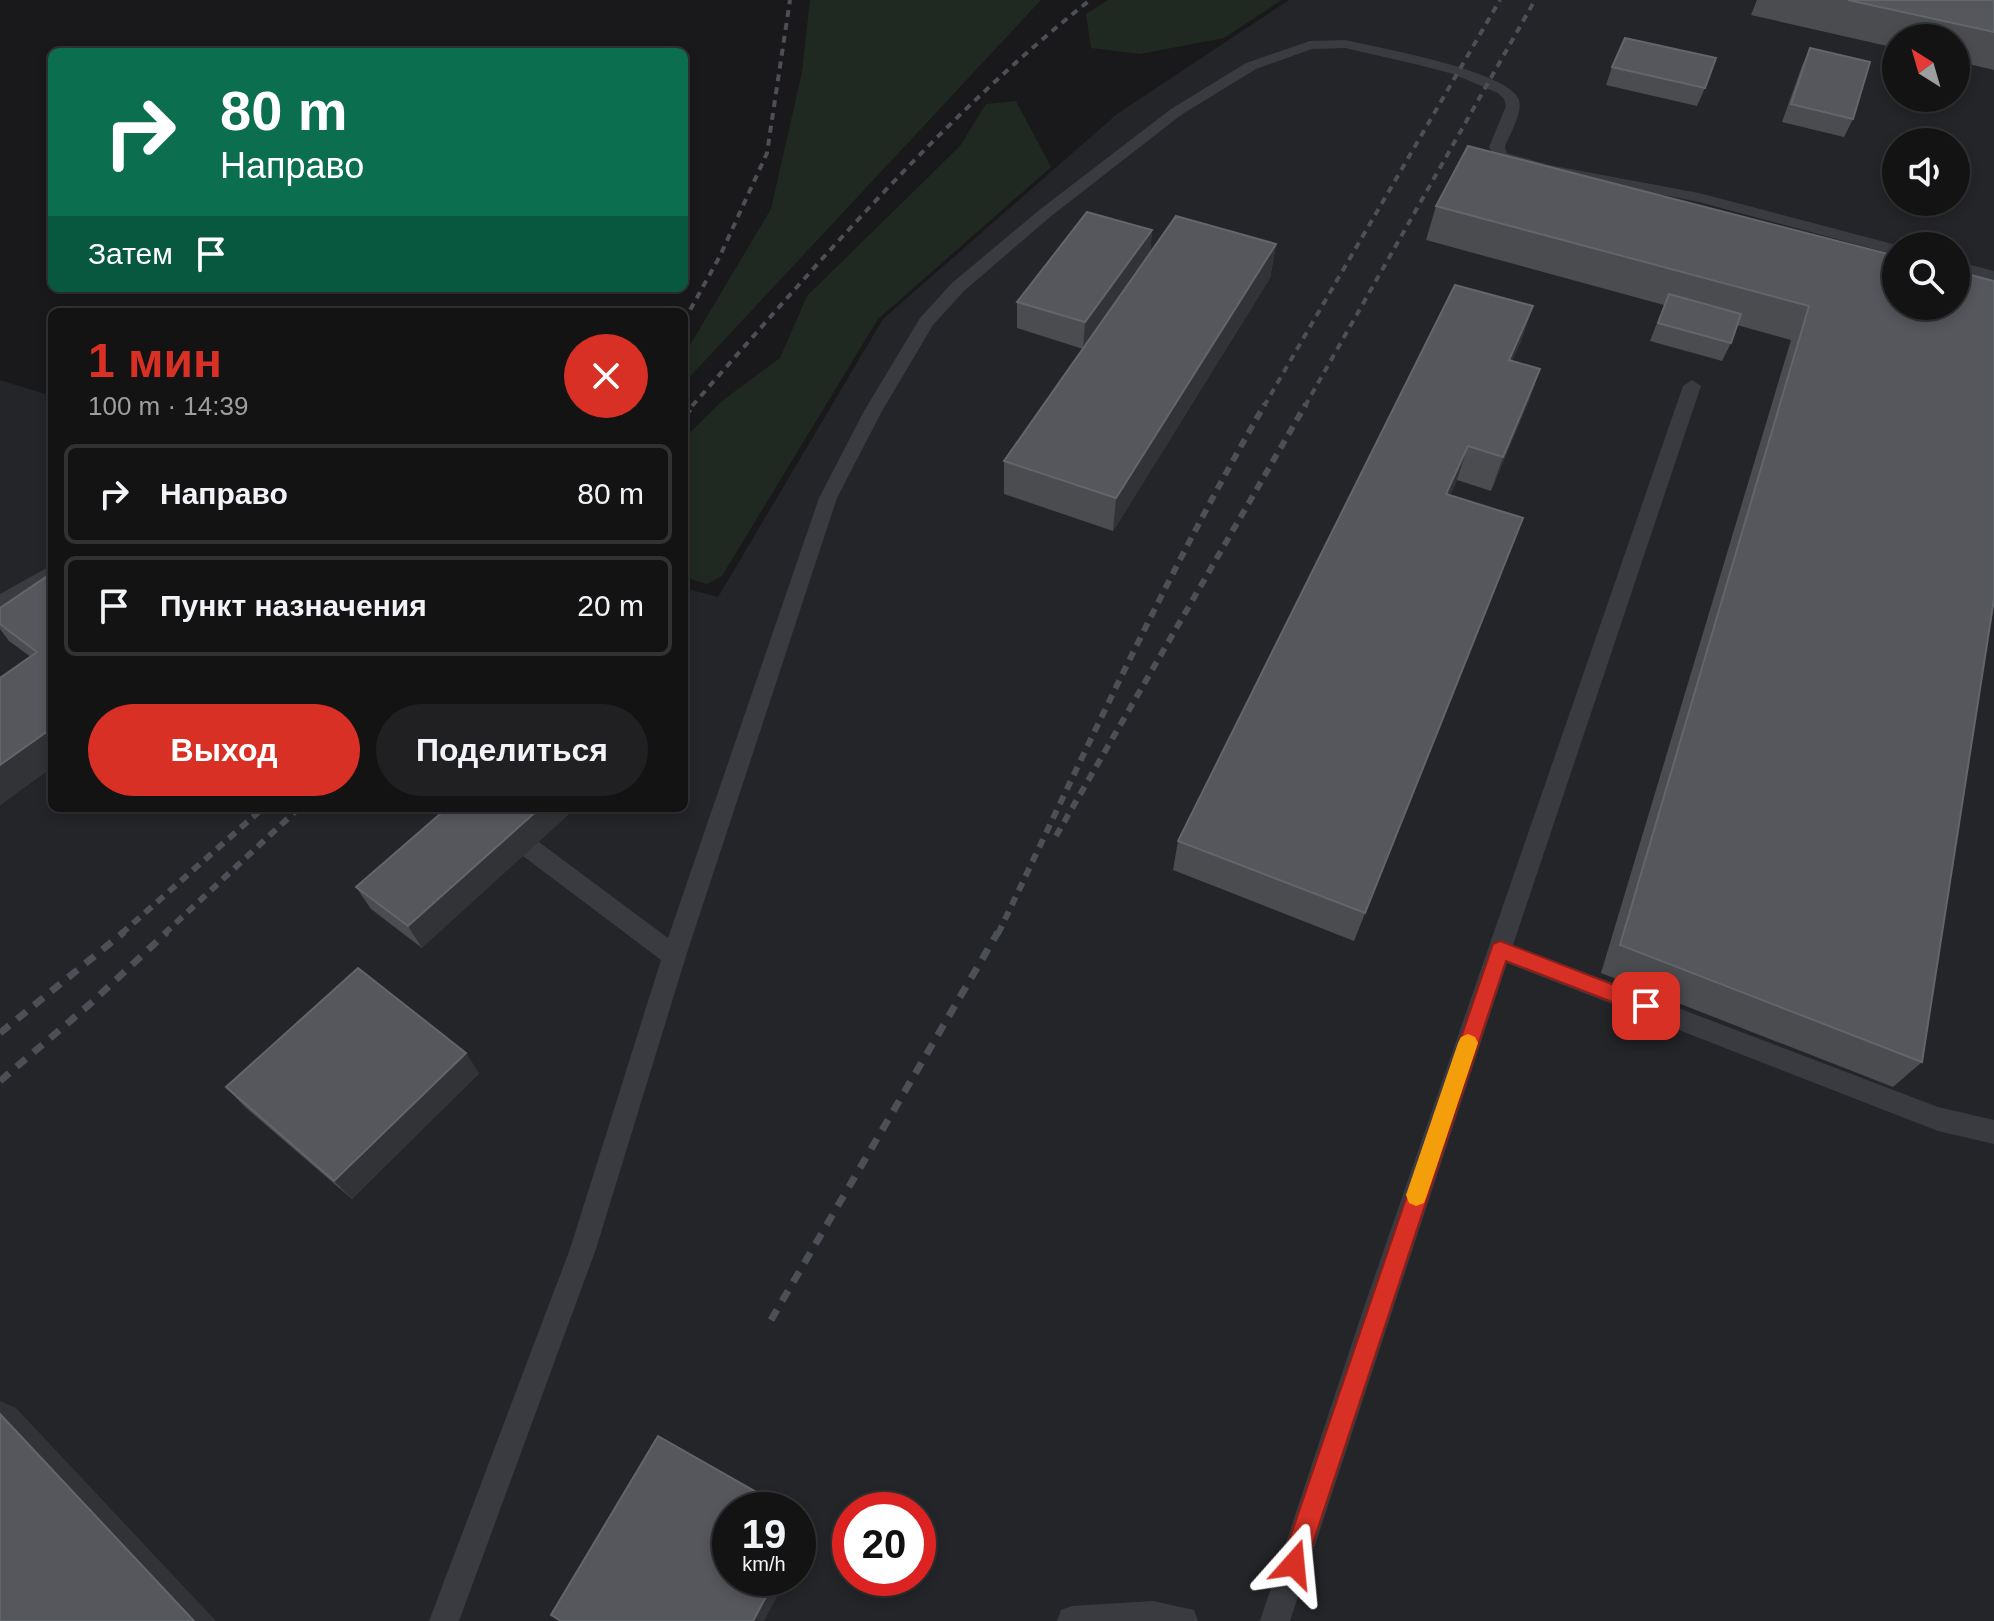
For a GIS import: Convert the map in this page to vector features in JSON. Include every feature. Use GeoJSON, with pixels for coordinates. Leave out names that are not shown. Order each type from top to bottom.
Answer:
{"type":"FeatureCollection","features":[{"type":"Feature","properties":{"kind":"lane"},"geometry":{"type":"LineString","coordinates":[[444,1621],[583,1249],[674,956],[828,498],[873,411],[926,322],[958,287],[1044,214],[1211,87],[1251,66],[1310,45],[1345,44],[1421,61],[1458,71],[1503,90],[1511,97],[1513,106],[1497,147],[1501,156],[1521,165],[1674,192],[1882,246]]}},
{"type":"Feature","properties":{"kind":"lane"},"geometry":{"type":"LineString","coordinates":[[1970,270],[1994,276]]}},
{"type":"Feature","properties":{"kind":"lane"},"geometry":{"type":"LineString","coordinates":[[1275,1621],[1692,386]]}},
{"type":"Feature","properties":{"kind":"lane"},"geometry":{"type":"LineString","coordinates":[[0,603],[48,574]]}},
{"type":"Feature","properties":{"kind":"lane"},"geometry":{"type":"LineString","coordinates":[[531,849],[674,956]]}},
{"type":"Feature","properties":{"kind":"lane"},"geometry":{"type":"LineString","coordinates":[[1500,950],[1938,1119],[1994,1132]]}},
{"type":"Feature","properties":{"kind":"lane"},"geometry":{"type":"LineString","coordinates":[[1072,1621],[1153,1616],[1183,1621]]}},
{"type":"Feature","properties":{"kind":"shaded area"},"geometry":{"type":"Polygon","coordinates":[[[810,0],[1041,0],[688,379],[688,348],[771,209],[802,72],[810,0]]]}},
{"type":"Feature","properties":{"kind":"shaded area"},"geometry":{"type":"Polygon","coordinates":[[[1108,0],[1282,0],[1224,38],[1140,54],[1091,48],[1086,14],[1108,0]]]}},
{"type":"Feature","properties":{"kind":"shaded area"},"geometry":{"type":"Polygon","coordinates":[[[1289,0],[1994,0],[1994,1621],[0,1621],[0,380],[48,395],[48,812],[688,812],[688,589],[718,597],[883,319],[1117,114],[1289,0]]]}},
{"type":"Feature","properties":{"kind":"shaded area"},"geometry":{"type":"Polygon","coordinates":[[[1016,101],[1051,167],[878,319],[722,576],[707,584],[688,578],[688,434],[722,401],[780,358],[807,296],[960,146],[986,104],[1016,101]]]}},
{"type":"Feature","properties":{"kind":"building"},"geometry":{"type":"Polygon","coordinates":[[[1848,0],[1994,0],[1994,32],[1970,27],[1970,24],[1958,24],[1848,0]]]}},
{"type":"Feature","properties":{"kind":"building"},"geometry":{"type":"Polygon","coordinates":[[[1625,38],[1716,58],[1705,88],[1612,67],[1625,38]]]}},
{"type":"Feature","properties":{"kind":"building"},"geometry":{"type":"Polygon","coordinates":[[[1810,48],[1870,62],[1853,119],[1791,104],[1810,48]]]}},
{"type":"Feature","properties":{"kind":"building"},"geometry":{"type":"Polygon","coordinates":[[[1468,146],[1882,252],[1882,320],[1970,320],[1970,275],[1994,281],[1994,599],[1922,1062],[1620,945],[1809,306],[1436,206],[1468,146]]]}},
{"type":"Feature","properties":{"kind":"building"},"geometry":{"type":"Polygon","coordinates":[[[1087,212],[1152,230],[1085,322],[1017,302],[1087,212]]]}},
{"type":"Feature","properties":{"kind":"building"},"geometry":{"type":"Polygon","coordinates":[[[1176,216],[1276,244],[1116,498],[1004,461],[1176,216]]]}},
{"type":"Feature","properties":{"kind":"building"},"geometry":{"type":"Polygon","coordinates":[[[1455,285],[1533,306],[1509,360],[1540,369],[1503,457],[1468,446],[1446,494],[1523,518],[1365,913],[1178,841],[1455,285]]]}},
{"type":"Feature","properties":{"kind":"building"},"geometry":{"type":"Polygon","coordinates":[[[1669,294],[1741,314],[1731,343],[1658,323],[1669,294]]]}},
{"type":"Feature","properties":{"kind":"building"},"geometry":{"type":"Polygon","coordinates":[[[48,576],[48,731],[0,765],[0,678],[37,652],[0,624],[0,608],[48,576]]]}},
{"type":"Feature","properties":{"kind":"building"},"geometry":{"type":"Polygon","coordinates":[[[442,812],[536,812],[408,926],[356,887],[442,812]]]}},
{"type":"Feature","properties":{"kind":"building"},"geometry":{"type":"Polygon","coordinates":[[[358,968],[466,1053],[334,1181],[226,1087],[358,968]]]}},
{"type":"Feature","properties":{"kind":"building"},"geometry":{"type":"Polygon","coordinates":[[[0,1414],[194,1621],[0,1621],[0,1414]]]}},
{"type":"Feature","properties":{"kind":"building"},"geometry":{"type":"Polygon","coordinates":[[[658,1436],[756,1492],[712,1492],[712,1596],[766,1596],[753,1621],[561,1621],[551,1615],[658,1436]]]}},
{"type":"Feature","properties":{"kind":"railway"},"geometry":{"type":"LineString","coordinates":[[688,314],[720,256],[767,153],[790,0]]}},
{"type":"Feature","properties":{"kind":"railway"},"geometry":{"type":"LineString","coordinates":[[692,406],[834,246],[931,143],[1035,46],[1090,0]]}},
{"type":"Feature","properties":{"kind":"railway"},"geometry":{"type":"LineString","coordinates":[[1264,406],[1500,0]]}},
{"type":"Feature","properties":{"kind":"railway"},"geometry":{"type":"LineString","coordinates":[[1305,406],[1535,0]]}},
{"type":"Feature","properties":{"kind":"railway"},"geometry":{"type":"LineString","coordinates":[[688,411],[694,404]]}},
{"type":"Feature","properties":{"kind":"railway"},"geometry":{"type":"LineString","coordinates":[[998,934],[1159,600],[1265,404]]}},
{"type":"Feature","properties":{"kind":"railway"},"geometry":{"type":"LineString","coordinates":[[1056,836],[1306,404]]}},
{"type":"Feature","properties":{"kind":"railway"},"geometry":{"type":"LineString","coordinates":[[121,934],[258,812]]}},
{"type":"Feature","properties":{"kind":"railway"},"geometry":{"type":"LineString","coordinates":[[164,934],[295,812]]}},
{"type":"Feature","properties":{"kind":"railway"},"geometry":{"type":"LineString","coordinates":[[0,1033],[124,932]]}},
{"type":"Feature","properties":{"kind":"railway"},"geometry":{"type":"LineString","coordinates":[[0,1081],[90,1004],[167,932]]}},
{"type":"Feature","properties":{"kind":"railway"},"geometry":{"type":"LineString","coordinates":[[771,1320],[998,932]]}},
{"type":"Feature","properties":{"kind":"slow traffic"},"geometry":{"type":"LineString","coordinates":[[1416,1195],[1468,1043]]}},
{"type":"Feature","properties":{"kind":"route"},"geometry":{"type":"LineString","coordinates":[[1294,1564],[1500,950],[1646,1006]]}}]}
